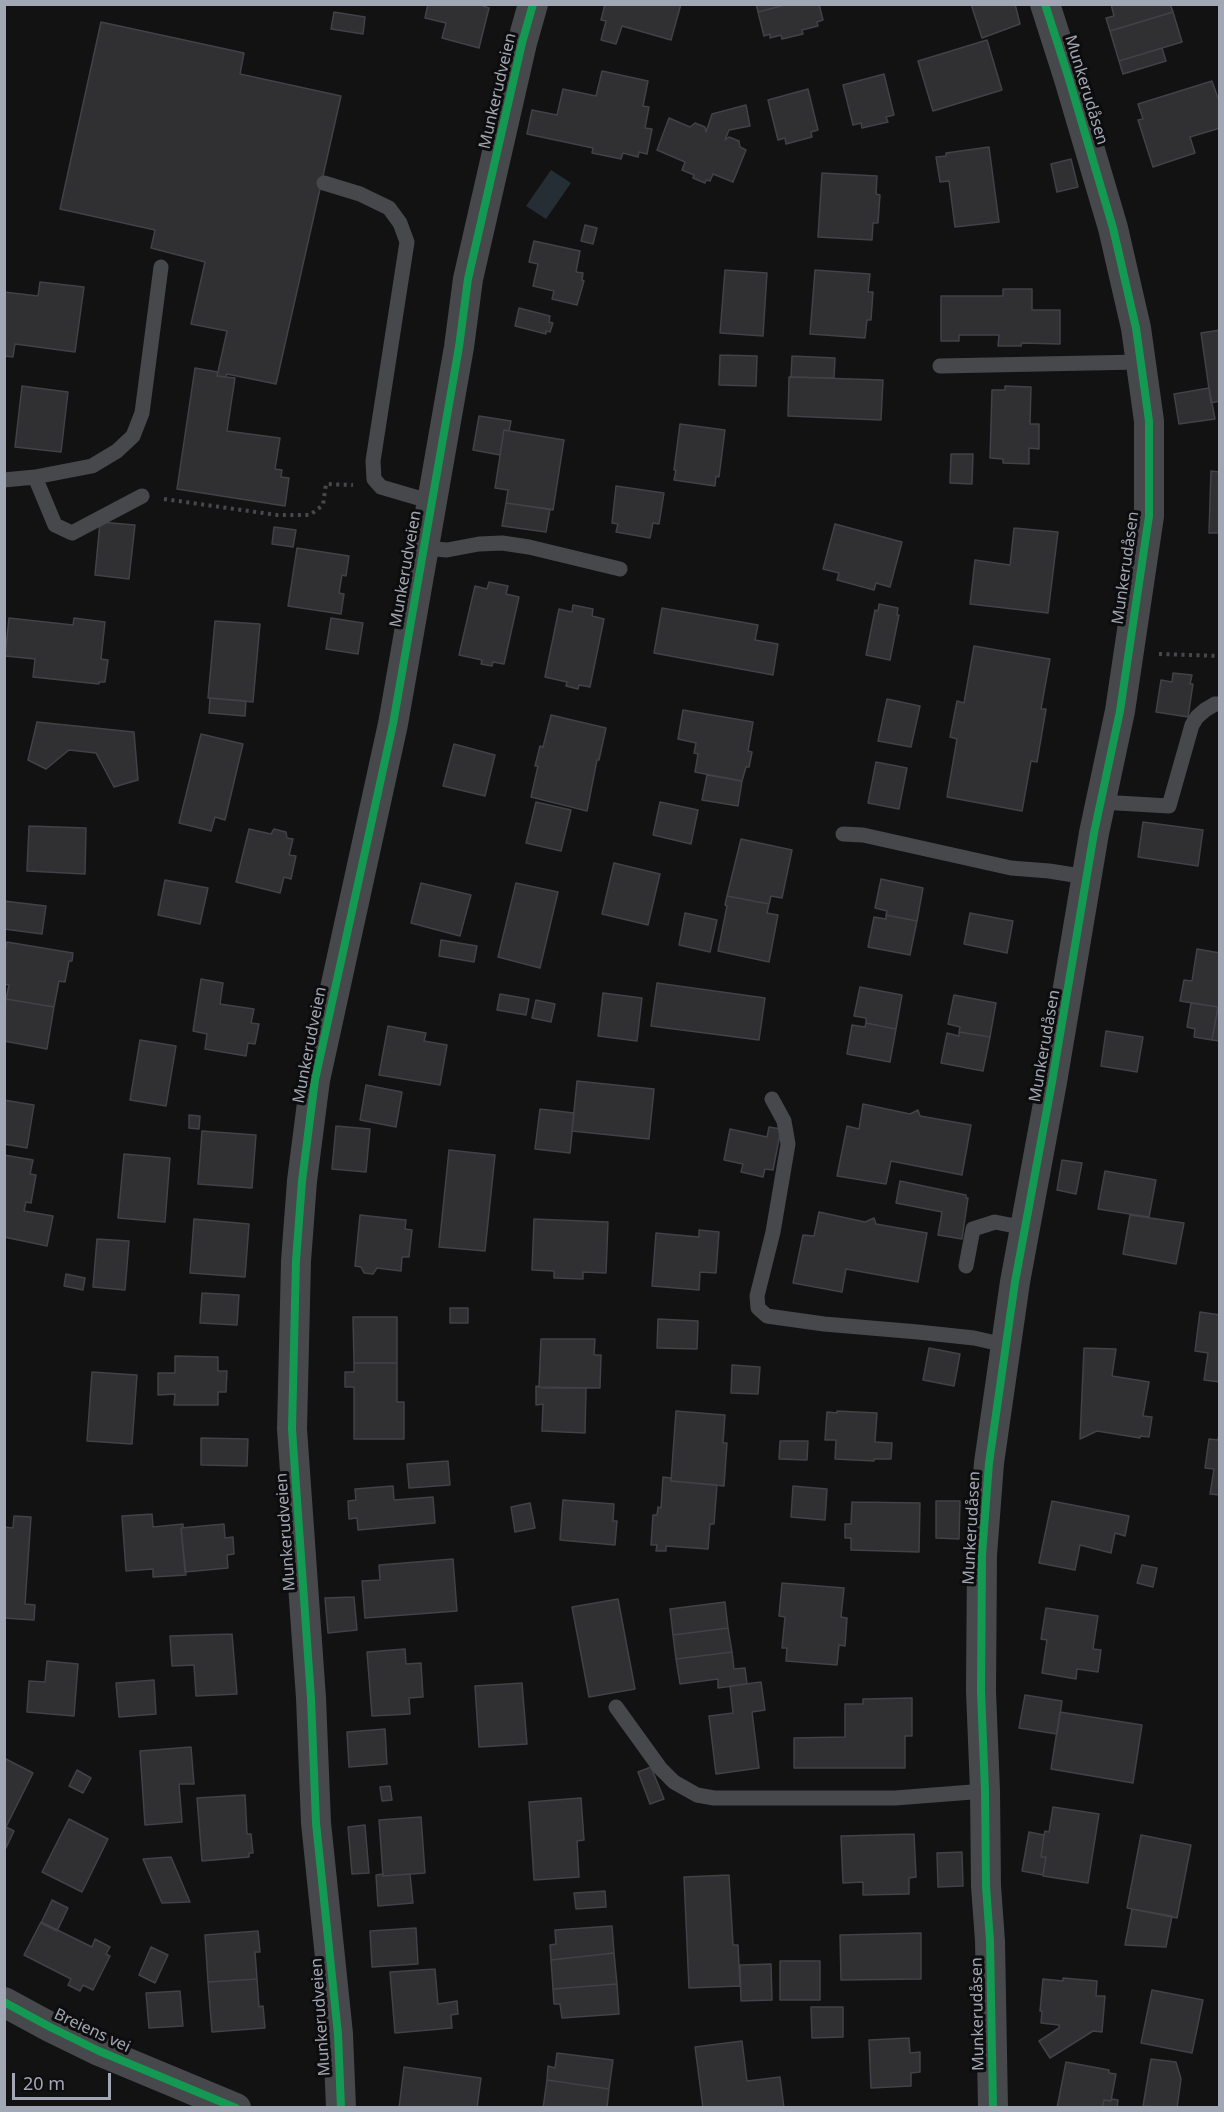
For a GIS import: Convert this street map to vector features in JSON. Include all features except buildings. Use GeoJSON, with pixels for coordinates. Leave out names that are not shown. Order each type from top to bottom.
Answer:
{"type":"FeatureCollection","features":[{"type":"Feature","properties":{"kind":"street","name":"Munkerudveien"},"geometry":{"type":"LineString","coordinates":[[340,2108],[338,2034],[316,1822],[311,1698],[292,1429],[296,1261],[302,1181],[315,1080],[393,724],[459,347],[468,279],[533,4]]}},
{"type":"Feature","properties":{"kind":"street","name":"Munkerudåsen"},"geometry":{"type":"LineString","coordinates":[[993,2108],[981,1691],[982,1555],[989,1463],[1005,1345],[1025,1228],[1100,802],[1120,711],[1149,516],[1149,421],[1136,328],[1113,228],[1045,4]]}},
{"type":"Feature","properties":{"kind":"street","name":"Breiens vei"},"geometry":{"type":"LineString","coordinates":[[4,2002],[99,2051],[236,2108]]}},
{"type":"Feature","properties":{"kind":"lane"},"geometry":{"type":"LineString","coordinates":[[324,183],[360,194],[389,208],[400,223],[407,242],[373,461],[374,479],[381,487],[432,502]]}},
{"type":"Feature","properties":{"kind":"lane"},"geometry":{"type":"LineString","coordinates":[[4,480],[35,477],[92,466],[117,452],[133,436],[142,413],[161,267]]}},
{"type":"Feature","properties":{"kind":"lane"},"geometry":{"type":"LineString","coordinates":[[940,366],[1140,362]]}},
{"type":"Feature","properties":{"kind":"lane"},"geometry":{"type":"LineString","coordinates":[[35,477],[55,525],[72,533],[142,496]]}},
{"type":"Feature","properties":{"kind":"lane"},"geometry":{"type":"LineString","coordinates":[[424,548],[447,550],[479,544],[502,543],[529,547],[620,569]]}},
{"type":"Feature","properties":{"kind":"lane"},"geometry":{"type":"LineString","coordinates":[[1100,802],[1169,806],[1192,725],[1205,710],[1215,704],[1220,704]]}},
{"type":"Feature","properties":{"kind":"lane"},"geometry":{"type":"LineString","coordinates":[[843,834],[863,835],[1011,868],[1087,877]]}},
{"type":"Feature","properties":{"kind":"lane"},"geometry":{"type":"LineString","coordinates":[[772,1099],[784,1120],[788,1144],[773,1232],[757,1296],[758,1308],[767,1316],[824,1324],[940,1334],[1005,1345]]}},
{"type":"Feature","properties":{"kind":"lane"},"geometry":{"type":"LineString","coordinates":[[966,1266],[973,1229],[995,1222],[1025,1228]]}},
{"type":"Feature","properties":{"kind":"lane"},"geometry":{"type":"LineString","coordinates":[[616,1707],[660,1768],[674,1782],[697,1795],[714,1798],[895,1798],[985,1791]]}},
{"type":"Feature","properties":{"kind":"path"},"geometry":{"type":"LineString","coordinates":[[142,496],[277,515],[310,515],[323,505],[326,484],[381,487]]}},
{"type":"Feature","properties":{"kind":"path"},"geometry":{"type":"LineString","coordinates":[[1128,652],[1220,656]]}},
{"type":"Feature","properties":{"kind":"shaded area"},"geometry":{"type":"Polygon","coordinates":[[[551,170],[571,183],[546,219],[526,206],[551,170]]]}},
{"type":"Feature","properties":{"kind":"cycle path"},"geometry":{"type":"LineString","coordinates":[[341,2108],[338,2034],[316,1823],[311,1698],[292,1429],[296,1261],[302,1181],[315,1080],[393,724],[459,347],[468,279],[533,4]]}},
{"type":"Feature","properties":{"kind":"cycle path"},"geometry":{"type":"LineString","coordinates":[[993,2108],[990,1941],[986,1886],[981,1691],[982,1555],[989,1463],[1015,1282],[1094,833],[1120,711],[1149,516],[1149,421],[1136,328],[1113,228],[1045,4]]}},
{"type":"Feature","properties":{"kind":"cycle path"},"geometry":{"type":"LineString","coordinates":[[4,2002],[99,2051],[236,2108]]}}]}
